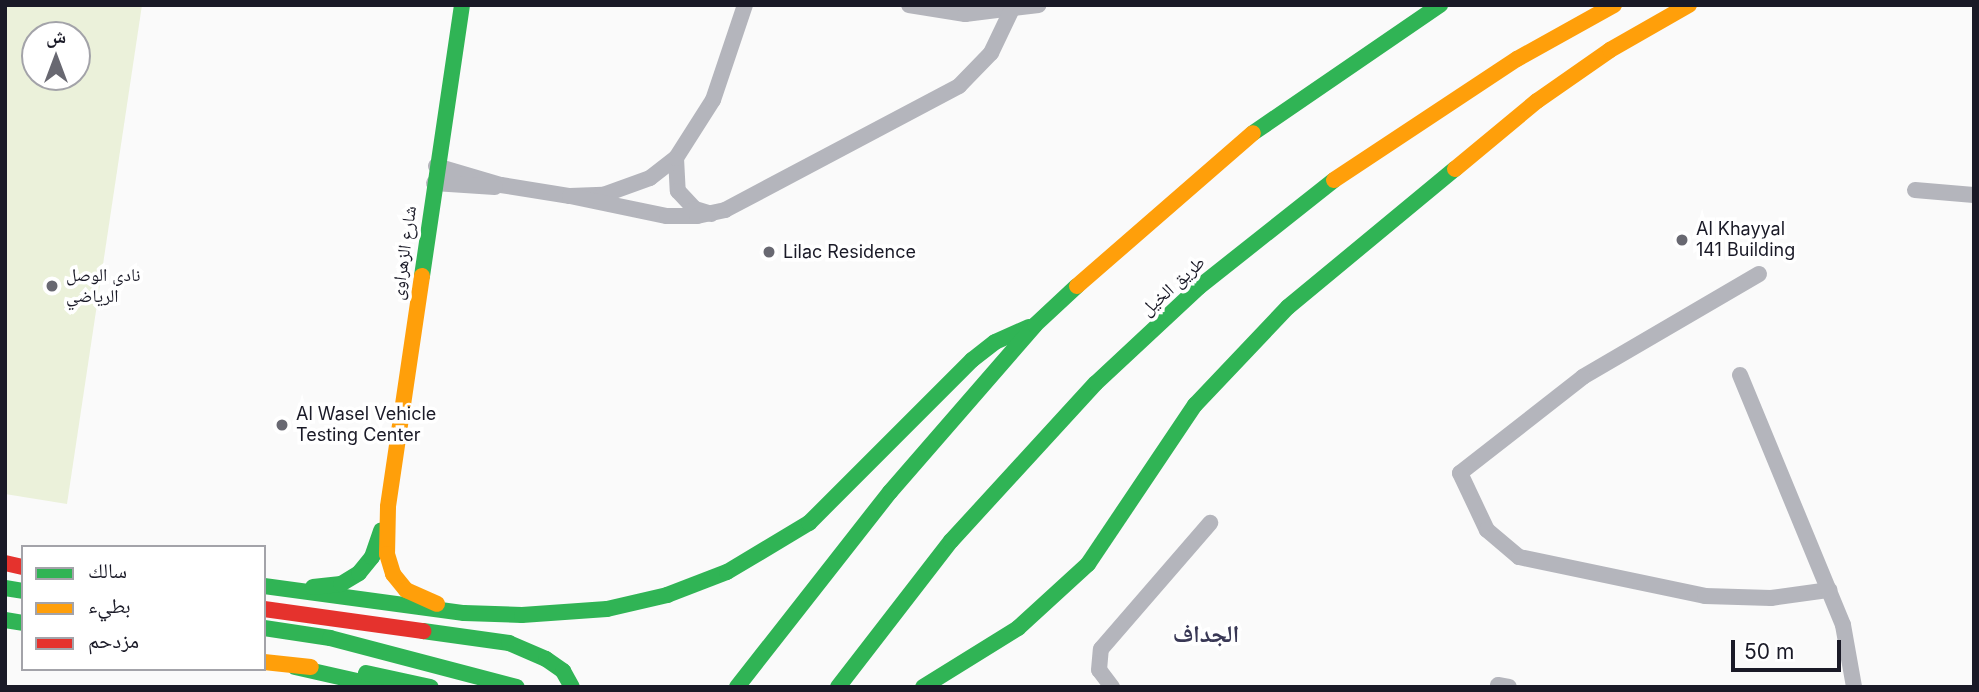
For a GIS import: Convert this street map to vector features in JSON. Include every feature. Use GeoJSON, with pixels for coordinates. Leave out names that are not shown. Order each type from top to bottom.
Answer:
{"type":"FeatureCollection","features":[{"type":"Feature","properties":{"kind":"main road","name":"شارع الزهراوى"},"geometry":{"type":"LineString","coordinates":[[462,5],[436,166],[388,507],[387,554],[399,582],[432,603],[464,613]]}},
{"type":"Feature","properties":{"kind":"main road"},"geometry":{"type":"LineString","coordinates":[[737,687],[890,492],[1035,325],[1142,225],[1255,132],[1440,5]]}},
{"type":"Feature","properties":{"kind":"main road","name":"طريق الخيل"},"geometry":{"type":"LineString","coordinates":[[838,687],[951,541],[1023,460],[1096,383],[1199,286],[1310,197],[1423,118],[1614,5]]}},
{"type":"Feature","properties":{"kind":"main road"},"geometry":{"type":"LineString","coordinates":[[923,687],[1018,628],[1088,564],[1195,405],[1288,307],[1537,101],[1610,50],[1689,5]]}},
{"type":"Feature","properties":{"kind":"main road"},"geometry":{"type":"LineString","coordinates":[[266,586],[464,613],[551,615],[607,609],[667,595],[727,572],[809,523],[972,360],[1001,339],[1035,325]]}},
{"type":"Feature","properties":{"kind":"main road","name":"شارع الزهراوى"},"geometry":{"type":"LineString","coordinates":[[266,586],[321,587],[351,579],[372,557],[388,507]]}},
{"type":"Feature","properties":{"kind":"main road"},"geometry":{"type":"LineString","coordinates":[[266,609],[509,643],[546,659],[563,671],[572,687]]}},
{"type":"Feature","properties":{"kind":"main road"},"geometry":{"type":"LineString","coordinates":[[266,628],[330,638],[517,687]]}},
{"type":"Feature","properties":{"kind":"main road"},"geometry":{"type":"LineString","coordinates":[[266,662],[384,687]]}},
{"type":"Feature","properties":{"kind":"main road"},"geometry":{"type":"LineString","coordinates":[[295,667],[365,673],[431,687]]}},
{"type":"Feature","properties":{"kind":"street"},"geometry":{"type":"LineString","coordinates":[[570,196],[603,195],[635,186],[676,158],[724,76],[745,5]]}},
{"type":"Feature","properties":{"kind":"street"},"geometry":{"type":"LineString","coordinates":[[909,5],[965,14],[1011,11],[1038,5]]}},
{"type":"Feature","properties":{"kind":"street"},"geometry":{"type":"LineString","coordinates":[[436,166],[501,185],[570,196],[645,214],[711,214],[739,204],[959,86],[991,53],[1011,11]]}},
{"type":"Feature","properties":{"kind":"street"},"geometry":{"type":"LineString","coordinates":[[676,158],[676,183],[683,198],[711,214]]}},
{"type":"Feature","properties":{"kind":"street"},"geometry":{"type":"LineString","coordinates":[[434,183],[473,188],[501,185]]}},
{"type":"Feature","properties":{"kind":"street"},"geometry":{"type":"LineString","coordinates":[[1915,190],[1974,195]]}},
{"type":"Feature","properties":{"kind":"street"},"geometry":{"type":"LineString","coordinates":[[1759,274],[1583,377],[1460,473],[1488,530],[1519,556],[1705,596],[1771,598],[1829,590]]}},
{"type":"Feature","properties":{"kind":"street"},"geometry":{"type":"LineString","coordinates":[[1740,375],[1829,590],[1848,643],[1854,687]]}},
{"type":"Feature","properties":{"kind":"street"},"geometry":{"type":"LineString","coordinates":[[1112,687],[1099,670],[1101,649],[1210,523]]}},
{"type":"Feature","properties":{"kind":"green space","name":"نادي الوصل الرياضي"},"geometry":{"type":"Polygon","coordinates":[[[5,5],[142,5],[67,504],[5,494],[5,5]]]}},
{"type":"Feature","properties":{"kind":"traffic: fast"},"geometry":{"type":"LineString","coordinates":[[422,276],[462,5]]}},
{"type":"Feature","properties":{"kind":"traffic: fast"},"geometry":{"type":"LineString","coordinates":[[1253,133],[1440,5]]}},
{"type":"Feature","properties":{"kind":"traffic: fast"},"geometry":{"type":"LineString","coordinates":[[923,687],[1018,628],[1088,564],[1195,405],[1288,307],[1455,169]]}},
{"type":"Feature","properties":{"kind":"traffic: fast"},"geometry":{"type":"LineString","coordinates":[[838,687],[951,541],[1096,383],[1199,287],[1334,180]]}},
{"type":"Feature","properties":{"kind":"traffic: fast"},"geometry":{"type":"LineString","coordinates":[[737,687],[890,492],[1035,325],[1077,286]]}},
{"type":"Feature","properties":{"kind":"traffic: fast"},"geometry":{"type":"LineString","coordinates":[[266,586],[464,613],[522,615],[607,609],[667,595],[727,572],[809,523],[972,360],[995,342],[1029,327]]}},
{"type":"Feature","properties":{"kind":"traffic: fast"},"geometry":{"type":"LineString","coordinates":[[313,587],[341,584],[359,573],[372,557],[381,531]]}},
{"type":"Feature","properties":{"kind":"traffic: fast"},"geometry":{"type":"LineString","coordinates":[[5,588],[21,591]]}},
{"type":"Feature","properties":{"kind":"traffic: fast"},"geometry":{"type":"LineString","coordinates":[[5,620],[21,623]]}},
{"type":"Feature","properties":{"kind":"traffic: fast"},"geometry":{"type":"LineString","coordinates":[[266,628],[330,638],[517,687]]}},
{"type":"Feature","properties":{"kind":"traffic: fast"},"geometry":{"type":"LineString","coordinates":[[423,631],[509,643],[546,659],[563,671],[572,687]]}},
{"type":"Feature","properties":{"kind":"traffic: fast"},"geometry":{"type":"LineString","coordinates":[[295,667],[384,687]]}},
{"type":"Feature","properties":{"kind":"traffic: fast"},"geometry":{"type":"LineString","coordinates":[[366,673],[431,687]]}},
{"type":"Feature","properties":{"kind":"traffic: slow"},"geometry":{"type":"LineString","coordinates":[[1334,180],[1517,59],[1614,5]]}},
{"type":"Feature","properties":{"kind":"traffic: slow"},"geometry":{"type":"LineString","coordinates":[[1455,169],[1537,101],[1610,50],[1689,5]]}},
{"type":"Feature","properties":{"kind":"traffic: slow"},"geometry":{"type":"LineString","coordinates":[[1077,286],[1253,133]]}},
{"type":"Feature","properties":{"kind":"traffic: slow"},"geometry":{"type":"LineString","coordinates":[[422,276],[388,507],[387,554],[393,574],[406,590],[437,604]]}},
{"type":"Feature","properties":{"kind":"traffic: slow"},"geometry":{"type":"LineString","coordinates":[[266,662],[311,667]]}},
{"type":"Feature","properties":{"kind":"traffic: jam"},"geometry":{"type":"LineString","coordinates":[[5,563],[21,567]]}},
{"type":"Feature","properties":{"kind":"traffic: jam"},"geometry":{"type":"LineString","coordinates":[[266,609],[423,631]]}},
{"type":"Feature","properties":{"kind":"place","name":"Al Khayyal 141 Building"},"geometry":{"type":"Point","coordinates":[1682,240]}},
{"type":"Feature","properties":{"kind":"place","name":"Lilac Residence"},"geometry":{"type":"Point","coordinates":[769,252]}},
{"type":"Feature","properties":{"kind":"place","name":"نادي الوصل الرياضي"},"geometry":{"type":"Point","coordinates":[52,286]}},
{"type":"Feature","properties":{"kind":"place","name":"Al Wasel Vehicle Testing Center"},"geometry":{"type":"Point","coordinates":[282,425]}},
{"type":"Feature","properties":{"kind":"district","name":"الجداف"},"geometry":{"type":"Point","coordinates":[1206,634]}}]}
